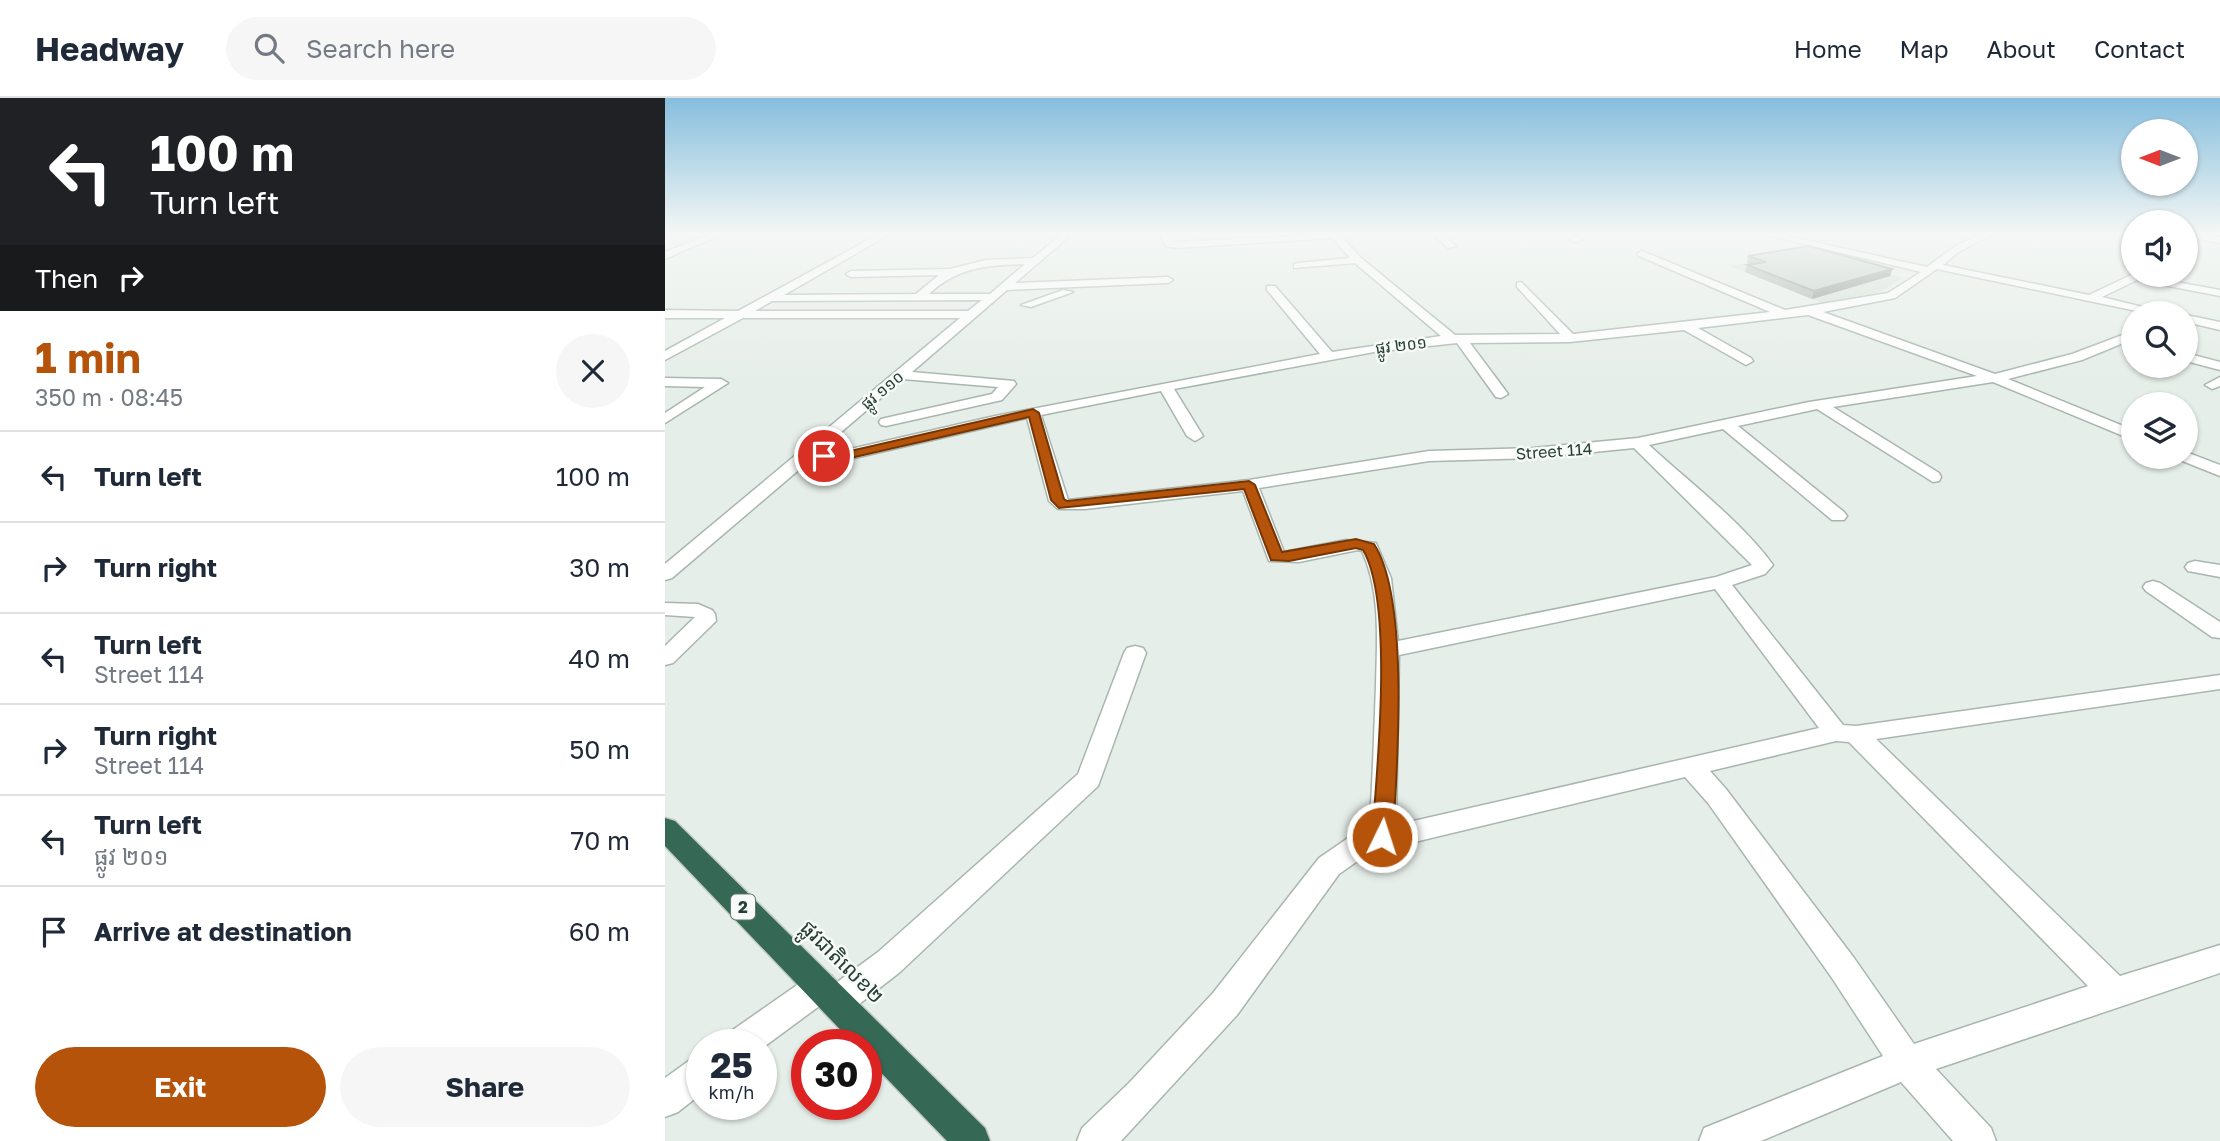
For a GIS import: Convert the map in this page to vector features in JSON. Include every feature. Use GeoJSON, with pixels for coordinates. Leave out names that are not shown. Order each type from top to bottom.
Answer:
{"type":"FeatureCollection","features":[{"type":"Feature","properties":{"kind":"highway","name":"ផ្លូវជាតិលេខ២"},"geometry":{"type":"LineString","coordinates":[[665,828],[829,994],[960,1137]]}},
{"type":"Feature","properties":{"kind":"street"},"geometry":{"type":"LineString","coordinates":[[665,356],[798,283]]}},
{"type":"Feature","properties":{"kind":"street"},"geometry":{"type":"LineString","coordinates":[[919,297],[937,283]]}},
{"type":"Feature","properties":{"kind":"street","name":"ផ្លូវ ១១០"},"geometry":{"type":"LineString","coordinates":[[665,573],[1009,283]]}},
{"type":"Feature","properties":{"kind":"street"},"geometry":{"type":"LineString","coordinates":[[1027,305],[1096,283]]}},
{"type":"Feature","properties":{"kind":"street"},"geometry":{"type":"LineString","coordinates":[[1004,287],[1104,283]]}},
{"type":"Feature","properties":{"kind":"street"},"geometry":{"type":"LineString","coordinates":[[1386,283],[1457,339],[1501,394]]}},
{"type":"Feature","properties":{"kind":"street"},"geometry":{"type":"LineString","coordinates":[[1709,283],[1783,314]]}},
{"type":"Feature","properties":{"kind":"street","name":"ផ្លូវ ២០១"},"geometry":{"type":"LineString","coordinates":[[803,457],[846,455],[1165,386],[1374,348],[1457,339],[1570,338],[1810,311],[1891,296],[1911,283]]}},
{"type":"Feature","properties":{"kind":"street"},"geometry":{"type":"LineString","coordinates":[[2010,283],[2121,304]]}},
{"type":"Feature","properties":{"kind":"street"},"geometry":{"type":"LineString","coordinates":[[2091,298],[2121,284]]}},
{"type":"Feature","properties":{"kind":"street"},"geometry":{"type":"LineString","coordinates":[[1521,285],[1570,338]]}},
{"type":"Feature","properties":{"kind":"street"},"geometry":{"type":"LineString","coordinates":[[2191,287],[2220,293]]}},
{"type":"Feature","properties":{"kind":"street"},"geometry":{"type":"LineString","coordinates":[[1271,288],[1330,357]]}},
{"type":"Feature","properties":{"kind":"street"},"geometry":{"type":"LineString","coordinates":[[770,298],[992,297]]}},
{"type":"Feature","properties":{"kind":"street"},"geometry":{"type":"LineString","coordinates":[[1810,311],[1994,378],[2121,430]]}},
{"type":"Feature","properties":{"kind":"street"},"geometry":{"type":"LineString","coordinates":[[665,314],[970,315]]}},
{"type":"Feature","properties":{"kind":"street"},"geometry":{"type":"LineString","coordinates":[[2198,321],[2220,326]]}},
{"type":"Feature","properties":{"kind":"street"},"geometry":{"type":"LineString","coordinates":[[1686,326],[1746,361]]}},
{"type":"Feature","properties":{"kind":"street","name":"Street 114"},"geometry":{"type":"LineString","coordinates":[[1033,413],[1058,500],[1064,505],[1249,485],[1429,456],[1533,453],[1638,443],[1820,405],[1994,378],[2067,360],[2121,342]]}},
{"type":"Feature","properties":{"kind":"street"},"geometry":{"type":"LineString","coordinates":[[2198,360],[2220,366]]}},
{"type":"Feature","properties":{"kind":"street"},"geometry":{"type":"LineString","coordinates":[[886,422],[997,397],[1009,384],[900,375]]}},
{"type":"Feature","properties":{"kind":"street"},"geometry":{"type":"LineString","coordinates":[[665,382],[720,383],[665,419]]}},
{"type":"Feature","properties":{"kind":"street"},"geometry":{"type":"LineString","coordinates":[[1165,386],[1195,436]]}},
{"type":"Feature","properties":{"kind":"street"},"geometry":{"type":"LineString","coordinates":[[1820,405],[1933,477]]}},
{"type":"Feature","properties":{"kind":"street"},"geometry":{"type":"LineString","coordinates":[[1726,424],[1838,516]]}},
{"type":"Feature","properties":{"kind":"street"},"geometry":{"type":"LineString","coordinates":[[1389,650],[1720,582],[1758,570],[1763,565],[1745,544],[1638,443]]}},
{"type":"Feature","properties":{"kind":"street"},"geometry":{"type":"LineString","coordinates":[[2198,462],[2220,471]]}},
{"type":"Feature","properties":{"kind":"street"},"geometry":{"type":"LineString","coordinates":[[1249,485],[1276,556],[1356,544],[1369,547],[1376,559],[1385,607],[1389,650],[1387,774],[1382,837]]}},
{"type":"Feature","properties":{"kind":"street"},"geometry":{"type":"LineString","coordinates":[[2195,567],[2220,572]]}},
{"type":"Feature","properties":{"kind":"street"},"geometry":{"type":"LineString","coordinates":[[1720,582],[1846,733],[2115,992]]}},
{"type":"Feature","properties":{"kind":"street"},"geometry":{"type":"LineString","coordinates":[[2153,587],[2220,632]]}},
{"type":"Feature","properties":{"kind":"street"},"geometry":{"type":"LineString","coordinates":[[665,609],[698,610],[705,614],[705,621],[665,658]]}},
{"type":"Feature","properties":{"kind":"street"},"geometry":{"type":"LineString","coordinates":[[767,1029],[889,962],[1089,779],[1135,653]]}},
{"type":"Feature","properties":{"kind":"street"},"geometry":{"type":"LineString","coordinates":[[1095,1141],[1142,1095],[1225,1004],[1329,866],[1361,844],[1690,766],[1846,733],[2220,682]]}},
{"type":"Feature","properties":{"kind":"street"},"geometry":{"type":"LineString","coordinates":[[1690,766],[1717,796],[1835,957],[1907,1063],[1978,1141]]}},
{"type":"Feature","properties":{"kind":"street"},"geometry":{"type":"LineString","coordinates":[[1717,1141],[1907,1063],[2220,959]]}},
{"type":"Feature","properties":{"kind":"street"},"geometry":{"type":"LineString","coordinates":[[665,1099],[686,1084]]}},
{"type":"Feature","properties":{"kind":"shaded area"},"geometry":{"type":"Polygon","coordinates":[[[1771,283],[1895,283],[1880,292],[1822,303],[1771,283]]]}},
{"type":"Feature","properties":{"kind":"building"},"geometry":{"type":"Polygon","coordinates":[[[1793,283],[1844,283],[1814,291],[1793,283]]]}},
{"type":"Feature","properties":{"kind":"route"},"geometry":{"type":"LineString","coordinates":[[824,456],[846,455],[1033,413],[1058,500],[1064,505],[1249,485],[1276,556],[1282,558],[1356,544],[1369,547],[1376,559],[1385,607],[1389,650],[1387,774],[1382,837]]}}]}
